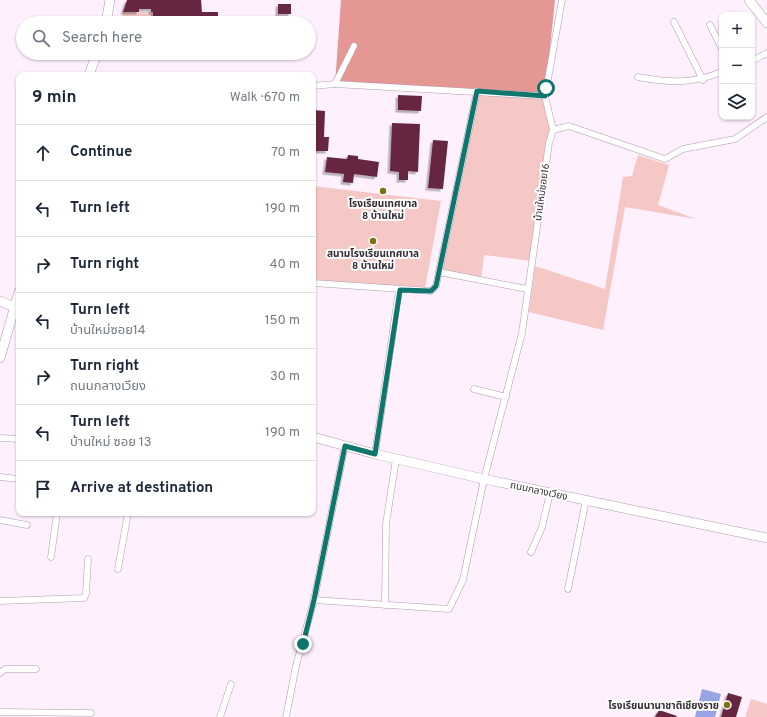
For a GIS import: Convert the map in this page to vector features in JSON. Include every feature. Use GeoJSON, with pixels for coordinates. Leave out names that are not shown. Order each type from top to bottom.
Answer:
{"type":"FeatureCollection","features":[{"type":"Feature","properties":{"kind":"main road"},"geometry":{"type":"LineString","coordinates":[[107,16],[110,0]]}},
{"type":"Feature","properties":{"kind":"main road"},"geometry":{"type":"LineString","coordinates":[[749,0],[767,23]]}},
{"type":"Feature","properties":{"kind":"main road"},"geometry":{"type":"LineString","coordinates":[[90,72],[94,60]]}},
{"type":"Feature","properties":{"kind":"main road"},"geometry":{"type":"LineString","coordinates":[[0,301],[16,308]]}},
{"type":"Feature","properties":{"kind":"main road"},"geometry":{"type":"LineString","coordinates":[[0,358],[16,311]]}},
{"type":"Feature","properties":{"kind":"main road","name":"ถนนกลางเวียง"},"geometry":{"type":"LineString","coordinates":[[316,437],[375,454],[484,479],[767,538]]}},
{"type":"Feature","properties":{"kind":"street"},"geometry":{"type":"LineString","coordinates":[[562,0],[545,96],[553,130],[568,126],[666,159],[683,149],[735,139],[767,117]]}},
{"type":"Feature","properties":{"kind":"street"},"geometry":{"type":"LineString","coordinates":[[674,22],[703,80]]}},
{"type":"Feature","properties":{"kind":"street"},"geometry":{"type":"LineString","coordinates":[[710,25],[722,48]]}},
{"type":"Feature","properties":{"kind":"street"},"geometry":{"type":"LineString","coordinates":[[335,84],[354,46]]}},
{"type":"Feature","properties":{"kind":"street"},"geometry":{"type":"LineString","coordinates":[[755,59],[767,53]]}},
{"type":"Feature","properties":{"kind":"street"},"geometry":{"type":"LineString","coordinates":[[638,78],[680,82],[703,80],[719,73]]}},
{"type":"Feature","properties":{"kind":"street"},"geometry":{"type":"LineString","coordinates":[[316,86],[335,84],[545,96]]}},
{"type":"Feature","properties":{"kind":"street"},"geometry":{"type":"LineString","coordinates":[[316,283],[431,291],[436,286],[477,91]]}},
{"type":"Feature","properties":{"kind":"street","name":"บ้านใหม่ซอย16"},"geometry":{"type":"LineString","coordinates":[[385,605],[449,609],[463,580],[484,479],[522,333],[527,288],[549,143],[553,130]]}},
{"type":"Feature","properties":{"kind":"street"},"geometry":{"type":"LineString","coordinates":[[440,272],[527,288]]}},
{"type":"Feature","properties":{"kind":"street"},"geometry":{"type":"LineString","coordinates":[[375,454],[400,290]]}},
{"type":"Feature","properties":{"kind":"street"},"geometry":{"type":"LineString","coordinates":[[474,389],[506,397]]}},
{"type":"Feature","properties":{"kind":"street"},"geometry":{"type":"LineString","coordinates":[[0,438],[16,440]]}},
{"type":"Feature","properties":{"kind":"street"},"geometry":{"type":"LineString","coordinates":[[286,717],[296,666],[314,600],[345,446]]}},
{"type":"Feature","properties":{"kind":"street"},"geometry":{"type":"LineString","coordinates":[[314,600],[385,605],[386,524],[396,459]]}},
{"type":"Feature","properties":{"kind":"street"},"geometry":{"type":"LineString","coordinates":[[0,477],[16,479]]}},
{"type":"Feature","properties":{"kind":"street"},"geometry":{"type":"LineString","coordinates":[[531,552],[540,533],[550,493]]}},
{"type":"Feature","properties":{"kind":"street"},"geometry":{"type":"LineString","coordinates":[[568,589],[586,500]]}},
{"type":"Feature","properties":{"kind":"street"},"geometry":{"type":"LineString","coordinates":[[51,557],[57,516]]}},
{"type":"Feature","properties":{"kind":"street"},"geometry":{"type":"LineString","coordinates":[[118,569],[127,516]]}},
{"type":"Feature","properties":{"kind":"street"},"geometry":{"type":"LineString","coordinates":[[0,520],[27,525]]}},
{"type":"Feature","properties":{"kind":"street"},"geometry":{"type":"LineString","coordinates":[[0,601],[84,598],[86,594],[88,559]]}},
{"type":"Feature","properties":{"kind":"street"},"geometry":{"type":"LineString","coordinates":[[0,673],[5,669],[36,669]]}},
{"type":"Feature","properties":{"kind":"street"},"geometry":{"type":"LineString","coordinates":[[220,717],[231,684]]}},
{"type":"Feature","properties":{"kind":"street"},"geometry":{"type":"LineString","coordinates":[[0,712],[90,713]]}},
{"type":"Feature","properties":{"kind":"shaded area"},"geometry":{"type":"Polygon","coordinates":[[[341,0],[555,0],[545,96],[335,84],[341,0]]]}},
{"type":"Feature","properties":{"kind":"shaded area"},"geometry":{"type":"Polygon","coordinates":[[[123,12],[153,12],[153,16],[122,16],[123,12]]]}},
{"type":"Feature","properties":{"kind":"shaded area"},"geometry":{"type":"Polygon","coordinates":[[[477,91],[545,96],[553,130],[531,261],[484,255],[481,280],[439,272],[477,91]]]}},
{"type":"Feature","properties":{"kind":"shaded area"},"geometry":{"type":"Polygon","coordinates":[[[638,155],[669,165],[658,205],[696,219],[625,207],[603,330],[529,312],[535,266],[605,289],[623,177],[632,176],[638,155]]]}},
{"type":"Feature","properties":{"kind":"shaded area","name":"สนามโรงเรียนเทศบาล 8 บ้านใหม่"},"geometry":{"type":"Polygon","coordinates":[[[316,186],[441,201],[425,288],[316,281],[316,186]]]}},
{"type":"Feature","properties":{"kind":"shaded area"},"geometry":{"type":"Polygon","coordinates":[[[751,699],[767,704],[767,717],[745,717],[751,699]]]}},
{"type":"Feature","properties":{"kind":"water"},"geometry":{"type":"Polygon","coordinates":[[[702,689],[721,694],[715,717],[695,717],[702,689]]]}},
{"type":"Feature","properties":{"kind":"building"},"geometry":{"type":"Polygon","coordinates":[[[127,0],[201,0],[202,12],[218,12],[218,16],[153,16],[151,9],[139,9],[139,12],[123,12],[127,0]]]}},
{"type":"Feature","properties":{"kind":"building"},"geometry":{"type":"Polygon","coordinates":[[[278,4],[291,4],[291,14],[278,14],[278,4]]]}},
{"type":"Feature","properties":{"kind":"building"},"geometry":{"type":"Polygon","coordinates":[[[398,95],[422,96],[421,111],[398,110],[398,95]]]}},
{"type":"Feature","properties":{"kind":"building"},"geometry":{"type":"Polygon","coordinates":[[[316,110],[325,111],[324,137],[329,137],[328,151],[316,151],[316,110]]]}},
{"type":"Feature","properties":{"kind":"building"},"geometry":{"type":"Polygon","coordinates":[[[392,123],[420,124],[418,172],[408,171],[408,180],[399,180],[399,172],[390,171],[392,123]]]}},
{"type":"Feature","properties":{"kind":"building"},"geometry":{"type":"Polygon","coordinates":[[[433,140],[448,141],[443,189],[428,188],[433,140]]]}},
{"type":"Feature","properties":{"kind":"building"},"geometry":{"type":"Polygon","coordinates":[[[348,155],[358,156],[358,159],[379,162],[377,177],[354,174],[353,183],[343,182],[344,174],[325,172],[327,157],[347,159],[348,155]]]}},
{"type":"Feature","properties":{"kind":"building"},"geometry":{"type":"Polygon","coordinates":[[[728,693],[742,697],[736,717],[721,717],[728,693]]]}},
{"type":"Feature","properties":{"kind":"building","name":"โรงเรียนนานาชาติเชียงราย"},"geometry":{"type":"Polygon","coordinates":[[[659,710],[677,716],[655,717],[659,710]]]}},
{"type":"Feature","properties":{"kind":"place","name":"โรงเรียนเทศบาล 8 บ้านใหม่"},"geometry":{"type":"Point","coordinates":[383,191]}},
{"type":"Feature","properties":{"kind":"place","name":"สนามโรงเรียนเทศบาล 8 บ้านใหม่"},"geometry":{"type":"Point","coordinates":[373,241]}},
{"type":"Feature","properties":{"kind":"place","name":"โรงเรียนนานาชาติเชียงราย"},"geometry":{"type":"Point","coordinates":[727,705]}},
{"type":"Feature","properties":{"kind":"route"},"geometry":{"type":"LineString","coordinates":[[303,644],[314,600],[345,446],[375,454],[400,290],[431,291],[436,286],[457,192],[477,91],[545,96],[546,88]]}}]}
